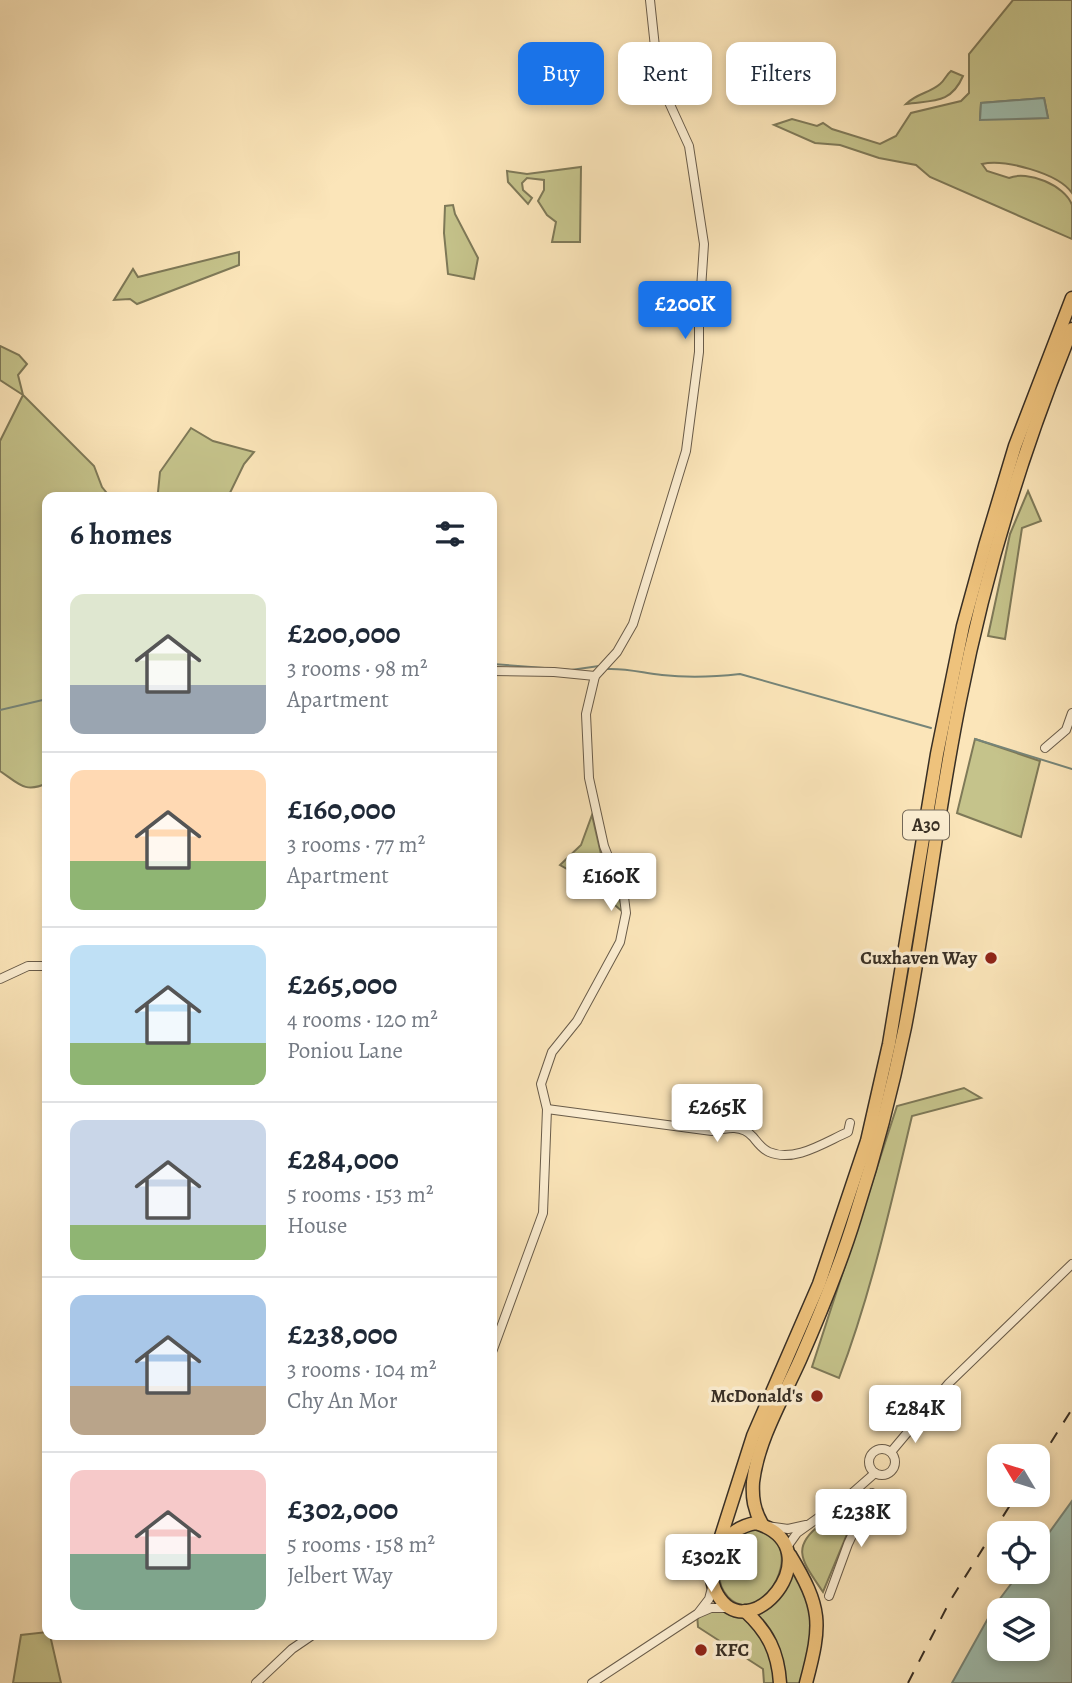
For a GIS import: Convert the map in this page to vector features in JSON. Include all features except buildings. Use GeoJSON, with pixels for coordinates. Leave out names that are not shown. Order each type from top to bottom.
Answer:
{"type":"FeatureCollection","features":[{"type":"Feature","properties":{"kind":"highway","name":"A30"},"geometry":{"type":"LineString","coordinates":[[716,1552],[753,1436],[819,1284],[867,1141],[889,1044],[937,754],[963,626],[1015,446],[1072,298]]}},
{"type":"Feature","properties":{"kind":"highway","name":"A30"},"geometry":{"type":"LineString","coordinates":[[764,1525],[754,1510],[753,1480],[769,1429],[827,1296],[874,1158],[905,1025],[950,753],[973,639],[1019,475],[1072,329]]}},
{"type":"Feature","properties":{"kind":"highway"},"geometry":{"type":"LineString","coordinates":[[788,1551],[788,1569],[783,1583],[774,1597],[754,1611],[745,1612],[731,1608],[721,1600],[713,1582],[712,1565],[716,1552],[726,1536],[737,1529],[756,1522],[782,1539],[814,1599],[817,1614],[817,1631],[806,1683]]}},
{"type":"Feature","properties":{"kind":"highway"},"geometry":{"type":"LineString","coordinates":[[745,1612],[767,1634],[774,1651],[780,1683]]}},
{"type":"Feature","properties":{"kind":"street"},"geometry":{"type":"LineString","coordinates":[[497,1338],[543,1213],[547,1109],[541,1084],[552,1052],[578,1021],[620,942],[626,913],[624,897],[604,846],[589,778],[586,714],[595,676],[617,652],[633,624],[686,451],[699,352],[704,244],[689,146],[662,87],[657,66],[650,0]]}},
{"type":"Feature","properties":{"kind":"street"},"geometry":{"type":"LineString","coordinates":[[497,671],[595,676]]}},
{"type":"Feature","properties":{"kind":"street"},"geometry":{"type":"LineString","coordinates":[[1045,748],[1069,731],[1072,713]]}},
{"type":"Feature","properties":{"kind":"street"},"geometry":{"type":"LineString","coordinates":[[0,979],[28,966],[42,966]]}},
{"type":"Feature","properties":{"kind":"street"},"geometry":{"type":"LineString","coordinates":[[547,1109],[712,1131],[732,1127],[750,1133],[762,1148],[770,1153],[781,1154],[799,1154],[848,1132],[850,1123]]}},
{"type":"Feature","properties":{"kind":"street"},"geometry":{"type":"LineString","coordinates":[[891,1451],[958,1374],[1072,1264]]}},
{"type":"Feature","properties":{"kind":"street"},"geometry":{"type":"LineString","coordinates":[[788,1551],[797,1533],[808,1524],[875,1473],[887,1474],[892,1470],[895,1458],[891,1451],[883,1448],[872,1453],[869,1461],[875,1473]]}},
{"type":"Feature","properties":{"kind":"street"},"geometry":{"type":"LineString","coordinates":[[829,1596],[872,1493]]}},
{"type":"Feature","properties":{"kind":"street"},"geometry":{"type":"LineString","coordinates":[[829,1510],[854,1531]]}},
{"type":"Feature","properties":{"kind":"street"},"geometry":{"type":"LineString","coordinates":[[764,1525],[788,1529],[808,1524]]}},
{"type":"Feature","properties":{"kind":"street"},"geometry":{"type":"LineString","coordinates":[[697,1615],[709,1599],[713,1582]]}},
{"type":"Feature","properties":{"kind":"street"},"geometry":{"type":"LineString","coordinates":[[592,1683],[697,1615],[711,1608],[731,1608]]}},
{"type":"Feature","properties":{"kind":"street"},"geometry":{"type":"LineString","coordinates":[[256,1683],[305,1640]]}},
{"type":"Feature","properties":{"kind":"shaded area"},"geometry":{"type":"Polygon","coordinates":[[[1013,0],[1072,0],[1072,193],[1055,179],[1030,169],[1004,164],[982,164],[987,171],[1009,178],[1035,178],[1062,191],[1072,205],[1072,239],[930,177],[916,165],[879,158],[840,145],[815,143],[774,125],[792,119],[817,126],[823,123],[832,129],[880,144],[896,136],[911,113],[961,101],[969,93],[969,54],[1013,0]],[[1044,98],[981,103],[980,119],[1048,118],[1044,98]]]}},
{"type":"Feature","properties":{"kind":"shaded area"},"geometry":{"type":"Polygon","coordinates":[[[951,71],[963,76],[953,92],[933,101],[906,104],[936,87],[951,71]]]}},
{"type":"Feature","properties":{"kind":"shaded area"},"geometry":{"type":"Polygon","coordinates":[[[1044,98],[1048,118],[980,120],[981,103],[1044,98]]]}},
{"type":"Feature","properties":{"kind":"shaded area"},"geometry":{"type":"Polygon","coordinates":[[[581,167],[580,242],[552,242],[556,222],[547,215],[538,201],[544,190],[544,180],[527,178],[522,183],[523,190],[532,198],[528,204],[508,182],[507,171],[527,174],[581,167]]]}},
{"type":"Feature","properties":{"kind":"shaded area"},"geometry":{"type":"Polygon","coordinates":[[[453,205],[478,258],[474,279],[448,274],[444,233],[445,206],[453,205]]]}},
{"type":"Feature","properties":{"kind":"shaded area"},"geometry":{"type":"Polygon","coordinates":[[[239,252],[239,265],[137,304],[130,299],[114,300],[133,269],[138,277],[239,252]]]}},
{"type":"Feature","properties":{"kind":"shaded area"},"geometry":{"type":"Polygon","coordinates":[[[0,346],[19,355],[27,364],[18,375],[23,395],[0,380],[0,346]]]}},
{"type":"Feature","properties":{"kind":"shaded area"},"geometry":{"type":"Polygon","coordinates":[[[23,395],[94,466],[106,492],[42,492],[42,785],[33,787],[22,786],[0,771],[0,441],[23,395]]]}},
{"type":"Feature","properties":{"kind":"shaded area"},"geometry":{"type":"Polygon","coordinates":[[[191,428],[213,441],[254,452],[244,464],[230,492],[158,492],[160,472],[191,428]]]}},
{"type":"Feature","properties":{"kind":"shaded area"},"geometry":{"type":"Polygon","coordinates":[[[1028,491],[1041,521],[1022,528],[1005,639],[988,636],[1010,534],[1028,491]]]}},
{"type":"Feature","properties":{"kind":"shaded area"},"geometry":{"type":"Polygon","coordinates":[[[975,739],[1040,761],[1021,837],[957,813],[975,739]]]}},
{"type":"Feature","properties":{"kind":"shaded area"},"geometry":{"type":"Polygon","coordinates":[[[592,815],[601,854],[619,895],[623,912],[583,878],[560,865],[581,845],[592,815]]]}},
{"type":"Feature","properties":{"kind":"shaded area"},"geometry":{"type":"Polygon","coordinates":[[[964,1088],[981,1098],[912,1116],[871,1281],[839,1378],[812,1367],[897,1106],[964,1088]]]}},
{"type":"Feature","properties":{"kind":"shaded area"},"geometry":{"type":"Polygon","coordinates":[[[1072,1501],[1072,1683],[952,1683],[987,1620],[987,1661],[1050,1661],[1050,1598],[1000,1598],[1011,1584],[1050,1584],[1050,1531],[1072,1501]]]}},
{"type":"Feature","properties":{"kind":"shaded area"},"geometry":{"type":"Polygon","coordinates":[[[824,1522],[837,1523],[848,1532],[823,1592],[802,1555],[806,1539],[824,1522]]]}},
{"type":"Feature","properties":{"kind":"shaded area"},"geometry":{"type":"Polygon","coordinates":[[[753,1529],[771,1535],[780,1547],[781,1563],[777,1579],[768,1593],[756,1603],[742,1605],[728,1597],[723,1590],[720,1564],[731,1540],[753,1529]]]}},
{"type":"Feature","properties":{"kind":"shaded area"},"geometry":{"type":"Polygon","coordinates":[[[789,1563],[814,1599],[806,1683],[764,1683],[763,1669],[698,1627],[697,1614],[711,1608],[763,1606],[789,1563]]]}},
{"type":"Feature","properties":{"kind":"shaded area"},"geometry":{"type":"Polygon","coordinates":[[[42,1633],[42,1640],[51,1640],[61,1683],[13,1683],[21,1635],[42,1633]]]}},
{"type":"Feature","properties":{"kind":"waterway"},"geometry":{"type":"LineString","coordinates":[[497,664],[571,670],[599,666]]}},
{"type":"Feature","properties":{"kind":"waterway"},"geometry":{"type":"LineString","coordinates":[[607,669],[682,677],[740,674],[931,728]]}},
{"type":"Feature","properties":{"kind":"waterway"},"geometry":{"type":"LineString","coordinates":[[0,710],[42,700]]}},
{"type":"Feature","properties":{"kind":"waterway"},"geometry":{"type":"LineString","coordinates":[[975,739],[1072,769]]}},
{"type":"Feature","properties":{"kind":"railway"},"geometry":{"type":"LineString","coordinates":[[1050,1444],[1072,1409]]}},
{"type":"Feature","properties":{"kind":"railway"},"geometry":{"type":"LineString","coordinates":[[908,1683],[950,1601],[1009,1507]]}},
{"type":"Feature","properties":{"kind":"place","name":"Cuxhaven Way"},"geometry":{"type":"Point","coordinates":[991,958]}},
{"type":"Feature","properties":{"kind":"place","name":"McDonald's"},"geometry":{"type":"Point","coordinates":[817,1396]}},
{"type":"Feature","properties":{"kind":"place","name":"KFC"},"geometry":{"type":"Point","coordinates":[701,1650]}}]}
